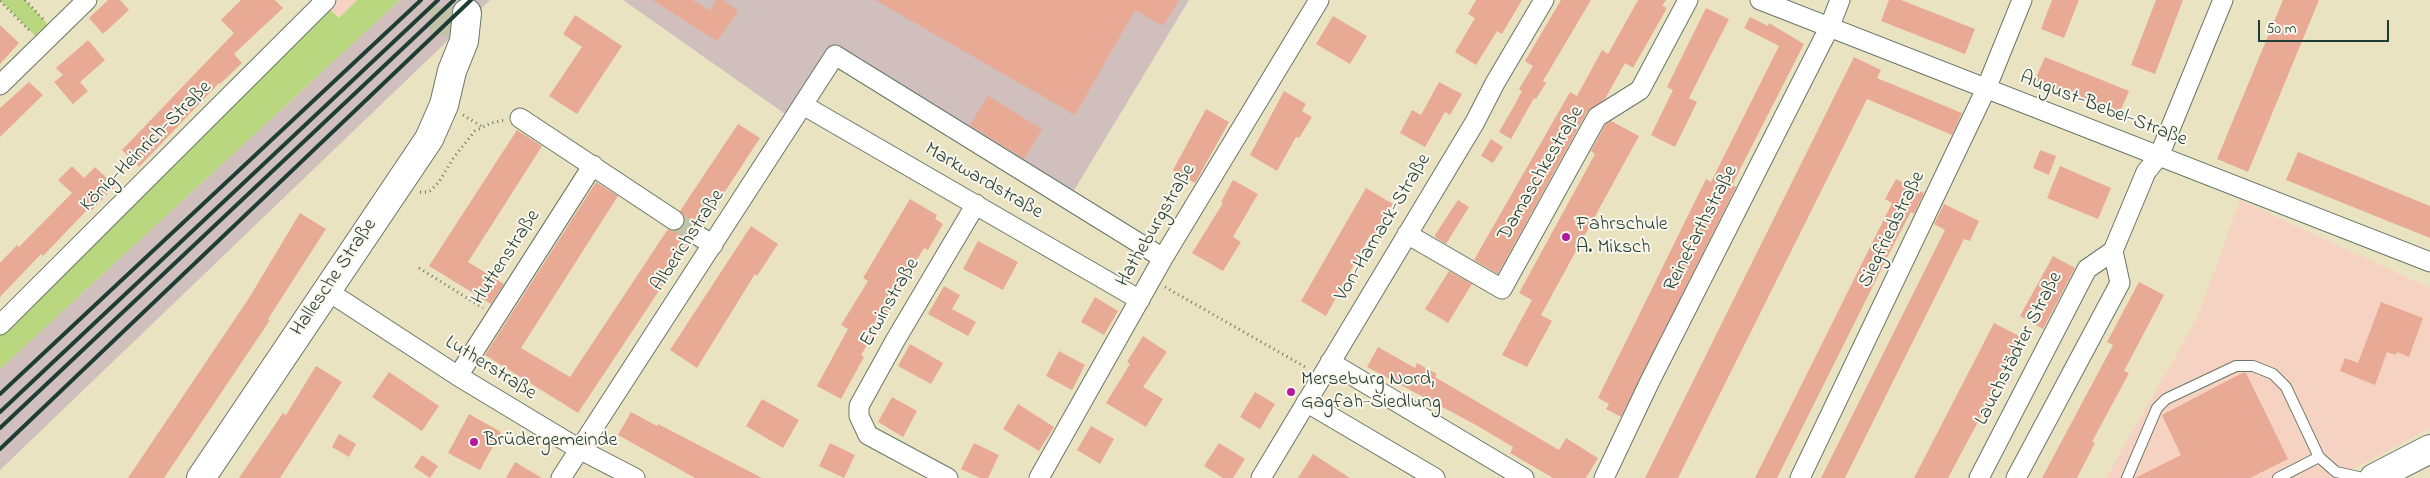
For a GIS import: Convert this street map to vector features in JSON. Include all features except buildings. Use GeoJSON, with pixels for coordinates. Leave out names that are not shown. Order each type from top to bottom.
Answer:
{"type":"FeatureCollection","features":[{"type":"Feature","properties":{"kind":"main road","name":"Hallesche Straße"},"geometry":{"type":"LineString","coordinates":[[201,478],[402,180],[436,124],[444,105],[452,71],[464,41],[467,13]]}},
{"type":"Feature","properties":{"kind":"main road","name":"Hallesche Straße"},"geometry":{"type":"LineString","coordinates":[[443,35],[452,71]]}},
{"type":"Feature","properties":{"kind":"main road"},"geometry":{"type":"LineString","coordinates":[[2374,478],[2430,449]]}},
{"type":"Feature","properties":{"kind":"street"},"geometry":{"type":"LineString","coordinates":[[0,85],[87,0]]}},
{"type":"Feature","properties":{"kind":"street","name":"König-Heinrich-Straße"},"geometry":{"type":"LineString","coordinates":[[0,326],[326,0]]}},
{"type":"Feature","properties":{"kind":"street","name":"Hatheburgstraße"},"geometry":{"type":"LineString","coordinates":[[1039,478],[1162,258],[1319,0]]}},
{"type":"Feature","properties":{"kind":"street","name":"Von-Harnack-Straße"},"geometry":{"type":"LineString","coordinates":[[1261,478],[1475,122],[1544,0]]}},
{"type":"Feature","properties":{"kind":"street","name":"Damaschkestraße"},"geometry":{"type":"LineString","coordinates":[[1407,234],[1502,289],[1596,117],[1640,90],[1688,0]]}},
{"type":"Feature","properties":{"kind":"street","name":"August-Bebel-Straße"},"geometry":{"type":"LineString","coordinates":[[1760,0],[2430,262]]}},
{"type":"Feature","properties":{"kind":"street","name":"Reinefarthstraße"},"geometry":{"type":"LineString","coordinates":[[1604,478],[1650,381],[1828,28],[1840,0]]}},
{"type":"Feature","properties":{"kind":"street","name":"Siegfriedstraße"},"geometry":{"type":"LineString","coordinates":[[1800,478],[1986,89],[2022,0]]}},
{"type":"Feature","properties":{"kind":"street"},"geometry":{"type":"LineString","coordinates":[[2016,478],[2120,283],[2113,251],[2146,172],[2159,156],[2223,0]]}},
{"type":"Feature","properties":{"kind":"street","name":"Markwardstraße"},"geometry":{"type":"LineString","coordinates":[[835,55],[1162,258]]}},
{"type":"Feature","properties":{"kind":"street","name":"Alberichstraße"},"geometry":{"type":"LineString","coordinates":[[560,478],[835,55]]}},
{"type":"Feature","properties":{"kind":"street","name":"Markwardstraße"},"geometry":{"type":"LineString","coordinates":[[803,105],[1140,300]]}},
{"type":"Feature","properties":{"kind":"street"},"geometry":{"type":"LineString","coordinates":[[520,118],[674,220]]}},
{"type":"Feature","properties":{"kind":"street","name":"Huttenstraße"},"geometry":{"type":"LineString","coordinates":[[458,376],[593,165]]}},
{"type":"Feature","properties":{"kind":"street","name":"Erwinstraße"},"geometry":{"type":"LineString","coordinates":[[948,478],[868,435],[863,429],[859,416],[859,406],[896,339],[976,204]]}},
{"type":"Feature","properties":{"kind":"street"},"geometry":{"type":"LineString","coordinates":[[697,235],[713,245]]}},
{"type":"Feature","properties":{"kind":"street","name":"Lauchstädter Straße"},"geometry":{"type":"LineString","coordinates":[[1978,478],[2087,269],[2113,251]]}},
{"type":"Feature","properties":{"kind":"street","name":"Lutherstraße"},"geometry":{"type":"LineString","coordinates":[[326,290],[458,376],[579,449],[635,478]]}},
{"type":"Feature","properties":{"kind":"street"},"geometry":{"type":"LineString","coordinates":[[1326,369],[1524,478]]}},
{"type":"Feature","properties":{"kind":"street"},"geometry":{"type":"LineString","coordinates":[[1306,402],[1435,478]]}},
{"type":"Feature","properties":{"kind":"lane"},"geometry":{"type":"LineString","coordinates":[[2127,478],[2157,408],[2166,400],[2236,366],[2253,366],[2273,374],[2286,387],[2319,457],[2336,472],[2363,478]]}},
{"type":"Feature","properties":{"kind":"lane"},"geometry":{"type":"LineString","coordinates":[[2278,478],[2319,457]]}},
{"type":"Feature","properties":{"kind":"path"},"geometry":{"type":"LineString","coordinates":[[25,0],[48,37]]}},
{"type":"Feature","properties":{"kind":"path"},"geometry":{"type":"LineString","coordinates":[[0,1],[48,37]]}},
{"type":"Feature","properties":{"kind":"path"},"geometry":{"type":"LineString","coordinates":[[462,115],[482,126]]}},
{"type":"Feature","properties":{"kind":"path"},"geometry":{"type":"LineString","coordinates":[[402,180],[423,193],[429,192],[439,182],[467,139],[482,126],[520,118]]}},
{"type":"Feature","properties":{"kind":"path"},"geometry":{"type":"LineString","coordinates":[[419,268],[496,316]]}},
{"type":"Feature","properties":{"kind":"path"},"geometry":{"type":"LineString","coordinates":[[1151,279],[1326,369]]}},
{"type":"Feature","properties":{"kind":"shaded area"},"geometry":{"type":"Polygon","coordinates":[[[319,0],[357,0],[339,18],[319,0]]]}},
{"type":"Feature","properties":{"kind":"shaded area"},"geometry":{"type":"Polygon","coordinates":[[[400,0],[490,0],[0,470],[0,369],[400,0]]]}},
{"type":"Feature","properties":{"kind":"shaded area"},"geometry":{"type":"Polygon","coordinates":[[[623,0],[1189,0],[1073,192],[834,49],[788,116],[623,0]]]}},
{"type":"Feature","properties":{"kind":"shaded area"},"geometry":{"type":"Polygon","coordinates":[[[2240,200],[2430,288],[2430,428],[2337,478],[2106,478],[2197,319],[2240,200]]]}},
{"type":"Feature","properties":{"kind":"green space"},"geometry":{"type":"Polygon","coordinates":[[[0,0],[25,0],[54,31],[42,43],[0,0]]]}},
{"type":"Feature","properties":{"kind":"green space"},"geometry":{"type":"Polygon","coordinates":[[[357,0],[400,0],[0,369],[0,335],[330,10],[339,18],[357,0]]]}},
{"type":"Feature","properties":{"kind":"tunnel"},"geometry":{"type":"LineString","coordinates":[[443,35],[445,0]]}},
{"type":"Feature","properties":{"kind":"tunnel"},"geometry":{"type":"LineString","coordinates":[[674,220],[697,235]]}},
{"type":"Feature","properties":{"kind":"railway"},"geometry":{"type":"LineString","coordinates":[[0,394],[421,0]]}},
{"type":"Feature","properties":{"kind":"railway"},"geometry":{"type":"LineString","coordinates":[[0,412],[438,0]]}},
{"type":"Feature","properties":{"kind":"railway"},"geometry":{"type":"LineString","coordinates":[[0,428],[454,0]]}},
{"type":"Feature","properties":{"kind":"railway"},"geometry":{"type":"LineString","coordinates":[[0,449],[471,0]]}},
{"type":"Feature","properties":{"kind":"place","name":"Fahrschule A. Miksch"},"geometry":{"type":"Point","coordinates":[1566,237]}},
{"type":"Feature","properties":{"kind":"place","name":"Merseburg Nord, Gagfah-Siedlung"},"geometry":{"type":"Point","coordinates":[1291,392]}},
{"type":"Feature","properties":{"kind":"place","name":"Brüdergemeinde"},"geometry":{"type":"Point","coordinates":[474,442]}}]}
